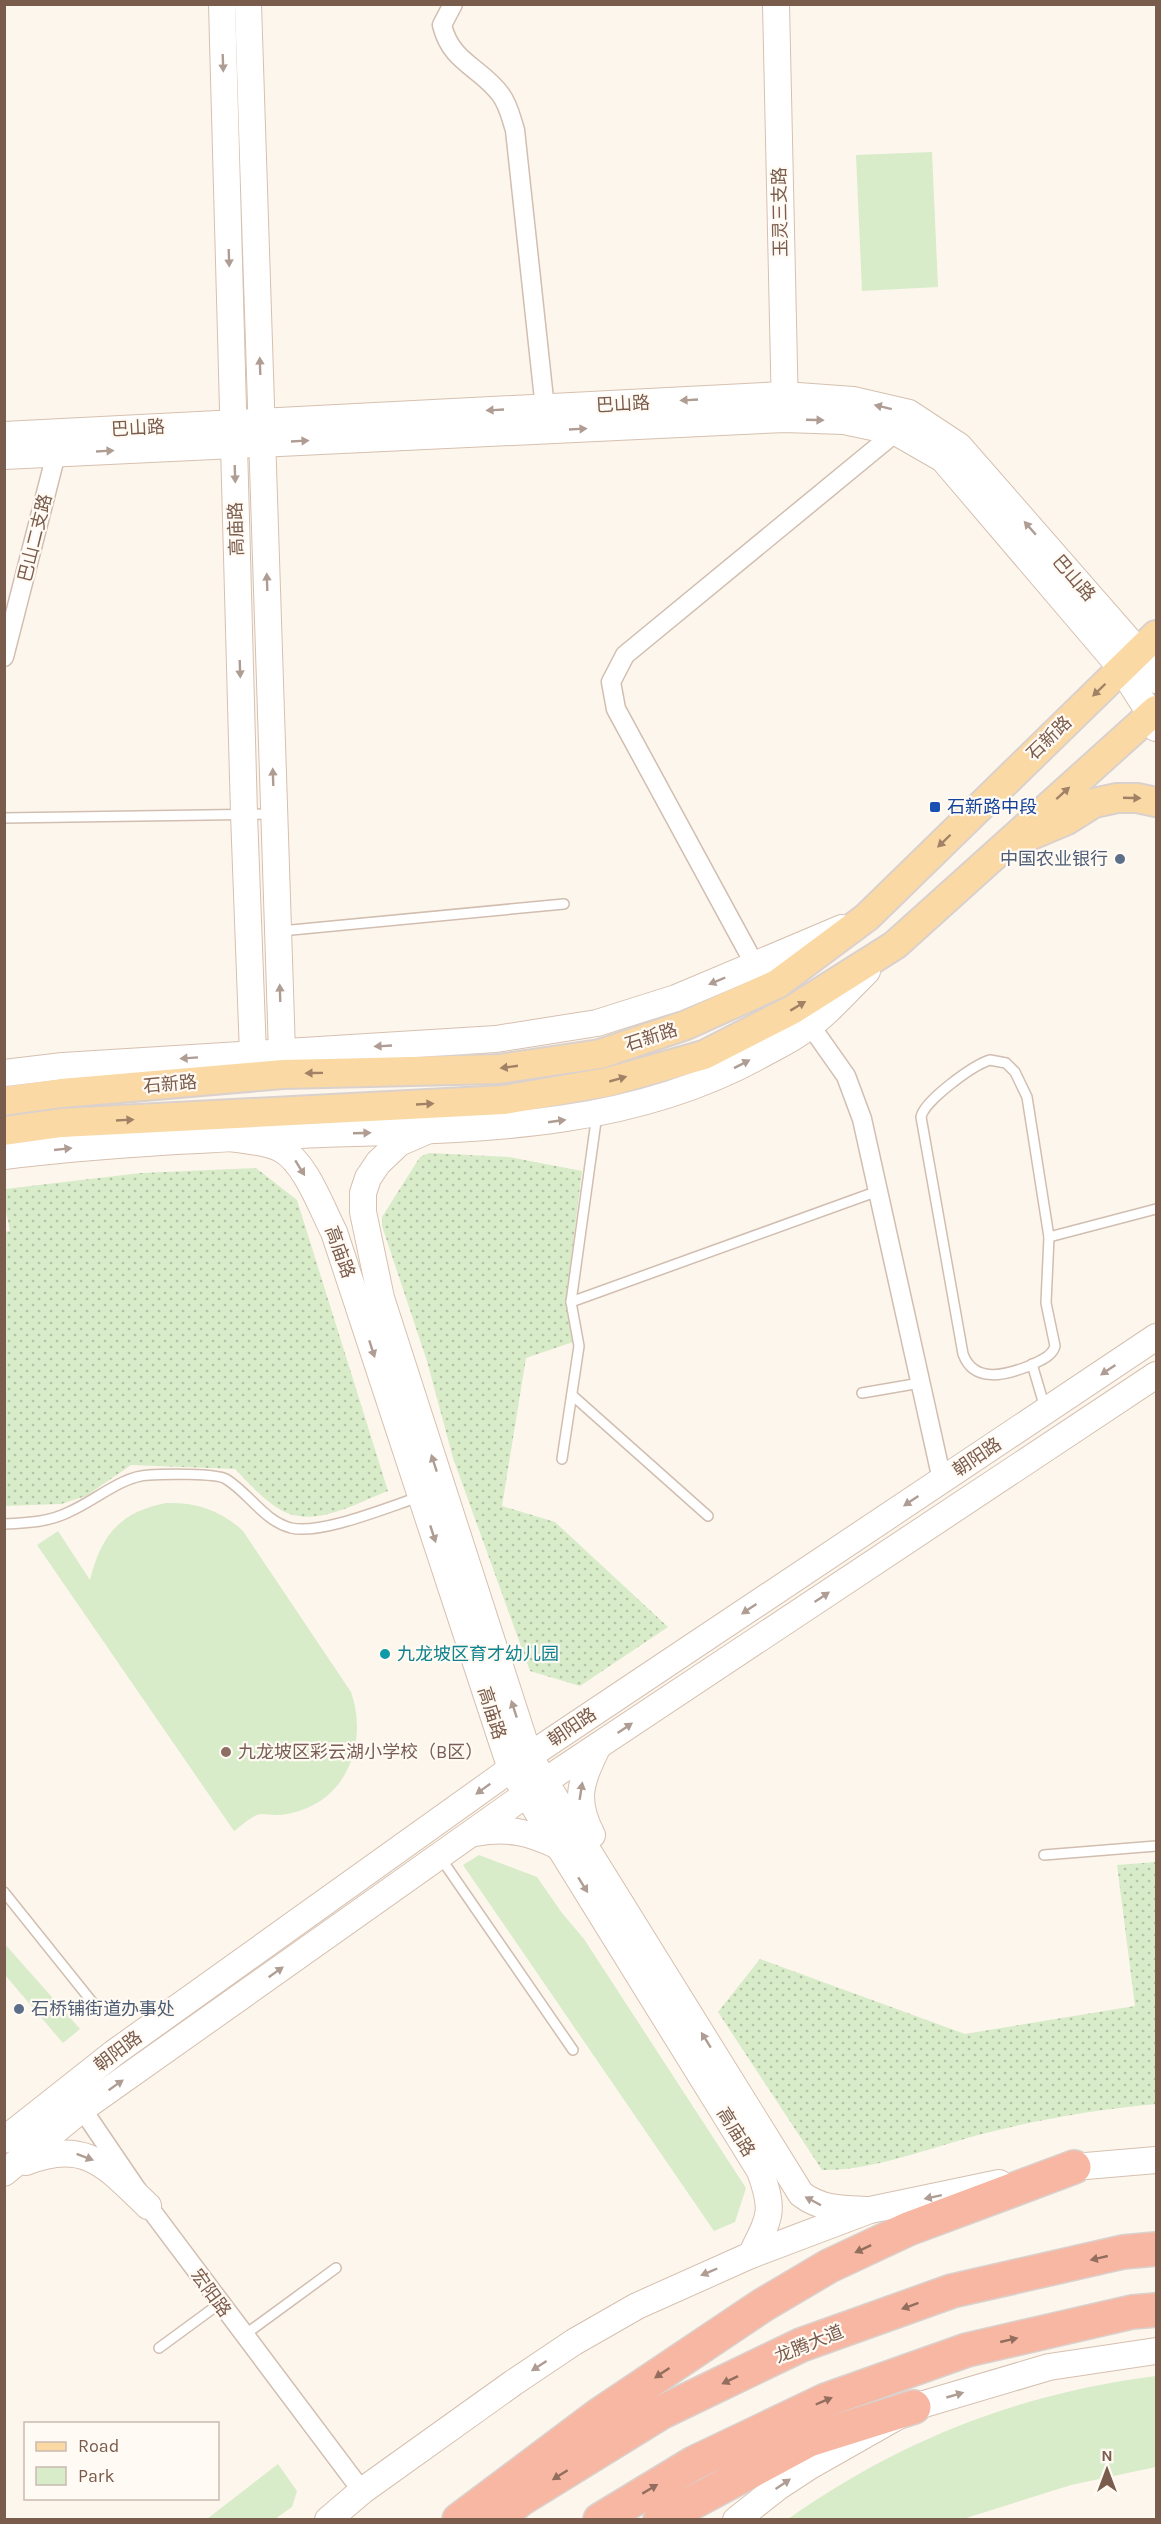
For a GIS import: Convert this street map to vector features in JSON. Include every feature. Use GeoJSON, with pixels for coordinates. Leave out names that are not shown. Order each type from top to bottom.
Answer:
{"type":"FeatureCollection","features":[{"type":"Feature","properties":{"kind":"highway"},"geometry":{"type":"LineString","coordinates":[[459,2520],[599,2415],[763,2305],[829,2266],[908,2229],[1074,2167]]}},
{"type":"Feature","properties":{"kind":"highway","name":"龙腾大道"},"geometry":{"type":"LineString","coordinates":[[495,2520],[521,2499],[662,2412],[801,2345],[952,2291],[1123,2252],[1156,2249]]}},
{"type":"Feature","properties":{"kind":"highway"},"geometry":{"type":"LineString","coordinates":[[600,2520],[694,2463],[826,2400],[967,2350],[1132,2313],[1156,2310]]}},
{"type":"Feature","properties":{"kind":"highway"},"geometry":{"type":"LineString","coordinates":[[660,2520],[809,2440],[914,2407]]}},
{"type":"Feature","properties":{"kind":"main road","name":"石新路"},"geometry":{"type":"LineString","coordinates":[[4,1101],[62,1093],[283,1074],[498,1069],[600,1054],[686,1025],[777,984],[867,917],[1139,651]]}},
{"type":"Feature","properties":{"kind":"main road","name":"石新路"},"geometry":{"type":"LineString","coordinates":[[4,1131],[73,1123],[504,1100],[609,1082],[704,1055],[792,1010],[895,945],[1001,848],[1155,718]]}},
{"type":"Feature","properties":{"kind":"main road"},"geometry":{"type":"LineString","coordinates":[[1001,848],[1067,820],[1094,803],[1117,798],[1137,798],[1156,802]]}},
{"type":"Feature","properties":{"kind":"street","name":"高庙路"},"geometry":{"type":"LineString","coordinates":[[222,4],[244,814],[253,1054]]}},
{"type":"Feature","properties":{"kind":"street","name":"高庙路"},"geometry":{"type":"LineString","coordinates":[[248,4],[282,1052]]}},
{"type":"Feature","properties":{"kind":"street"},"geometry":{"type":"LineString","coordinates":[[453,4],[442,25],[446,42],[457,56],[502,96],[515,130],[546,419]]}},
{"type":"Feature","properties":{"kind":"street","name":"玉灵三支路"},"geometry":{"type":"LineString","coordinates":[[776,4],[785,407]]}},
{"type":"Feature","properties":{"kind":"street","name":"巴山路"},"geometry":{"type":"LineString","coordinates":[[4,456],[56,454],[262,432],[785,407],[853,400],[909,413],[959,446],[1139,651]]}},
{"type":"Feature","properties":{"kind":"street","name":"巴山路"},"geometry":{"type":"LineString","coordinates":[[785,407],[896,432],[943,459],[1139,651]]}},
{"type":"Feature","properties":{"kind":"street"},"geometry":{"type":"LineString","coordinates":[[755,965],[616,709],[611,682],[625,655],[896,432]]}},
{"type":"Feature","properties":{"kind":"street","name":"巴山路"},"geometry":{"type":"LineString","coordinates":[[4,435],[233,434]]}},
{"type":"Feature","properties":{"kind":"street","name":"巴山二支路"},"geometry":{"type":"LineString","coordinates":[[4,657],[56,454]]}},
{"type":"Feature","properties":{"kind":"street"},"geometry":{"type":"LineString","coordinates":[[1139,651],[1156,680]]}},
{"type":"Feature","properties":{"kind":"street"},"geometry":{"type":"LineString","coordinates":[[1139,651],[1155,718]]}},
{"type":"Feature","properties":{"kind":"street"},"geometry":{"type":"LineString","coordinates":[[4,1073],[63,1066],[496,1039],[597,1023],[676,998],[867,917]]}},
{"type":"Feature","properties":{"kind":"street"},"geometry":{"type":"LineString","coordinates":[[4,1156],[68,1148],[549,1122],[597,1114],[712,1080],[746,1063],[810,1025],[895,945]]}},
{"type":"Feature","properties":{"kind":"street"},"geometry":{"type":"LineString","coordinates":[[810,1025],[846,1076],[855,1098],[942,1480]]}},
{"type":"Feature","properties":{"kind":"street","name":"高庙路"},"geometry":{"type":"LineString","coordinates":[[429,1130],[399,1143],[388,1152],[368,1178],[363,1193],[363,1212],[381,1298],[520,1762]]}},
{"type":"Feature","properties":{"kind":"street","name":"高庙路"},"geometry":{"type":"LineString","coordinates":[[230,1138],[268,1145],[280,1149],[294,1159],[334,1232],[421,1496],[520,1762],[536,1788],[621,1904],[801,2194],[814,2203],[832,2208],[870,2210]]}},
{"type":"Feature","properties":{"kind":"street"},"geometry":{"type":"LineString","coordinates":[[334,1232],[337,1208],[348,1205],[356,1212],[381,1298]]}},
{"type":"Feature","properties":{"kind":"street","name":"朝阳路"},"geometry":{"type":"LineString","coordinates":[[7,2171],[133,2039],[520,1762],[1156,1337]]}},
{"type":"Feature","properties":{"kind":"street","name":"朝阳路"},"geometry":{"type":"LineString","coordinates":[[4,2140],[76,2099],[440,1857],[598,1746],[1156,1375]]}},
{"type":"Feature","properties":{"kind":"street"},"geometry":{"type":"LineString","coordinates":[[598,1746],[586,1770],[580,1803],[584,1818],[608,1865],[621,1904]]}},
{"type":"Feature","properties":{"kind":"street","name":"高庙路"},"geometry":{"type":"LineString","coordinates":[[536,1788],[558,1846],[760,2171],[769,2195],[771,2210],[767,2224],[751,2255]]}},
{"type":"Feature","properties":{"kind":"street"},"geometry":{"type":"LineString","coordinates":[[475,1833],[496,1829],[516,1830],[535,1835],[558,1846]]}},
{"type":"Feature","properties":{"kind":"street","name":"宏阳路"},"geometry":{"type":"LineString","coordinates":[[76,2099],[148,2206],[219,2304],[362,2491]]}},
{"type":"Feature","properties":{"kind":"street"},"geometry":{"type":"LineString","coordinates":[[7,2171],[44,2155],[66,2151],[76,2153],[108,2168],[148,2206]]}},
{"type":"Feature","properties":{"kind":"street"},"geometry":{"type":"LineString","coordinates":[[328,2520],[362,2491],[574,2342],[637,2306],[751,2255],[870,2210],[1074,2167],[1156,2160]]}},
{"type":"Feature","properties":{"kind":"street"},"geometry":{"type":"LineString","coordinates":[[743,2516],[810,2466],[914,2407],[1050,2367],[1156,2351]]}},
{"type":"Feature","properties":{"kind":"lane"},"geometry":{"type":"LineString","coordinates":[[4,818],[275,814]]}},
{"type":"Feature","properties":{"kind":"lane"},"geometry":{"type":"LineString","coordinates":[[278,932],[564,904]]}},
{"type":"Feature","properties":{"kind":"lane"},"geometry":{"type":"LineString","coordinates":[[997,1060],[1006,1063],[1023,1084],[1049,1237],[1046,1303],[1056,1346],[1050,1355],[1032,1364],[998,1376],[978,1372],[965,1360],[921,1117],[926,1106],[982,1063],[997,1060]]}},
{"type":"Feature","properties":{"kind":"lane"},"geometry":{"type":"LineString","coordinates":[[562,1459],[579,1346],[571,1302],[597,1114]]}},
{"type":"Feature","properties":{"kind":"lane"},"geometry":{"type":"LineString","coordinates":[[571,1302],[878,1191]]}},
{"type":"Feature","properties":{"kind":"lane"},"geometry":{"type":"LineString","coordinates":[[1049,1237],[1156,1209]]}},
{"type":"Feature","properties":{"kind":"lane"},"geometry":{"type":"LineString","coordinates":[[1032,1364],[1046,1411]]}},
{"type":"Feature","properties":{"kind":"lane"},"geometry":{"type":"LineString","coordinates":[[862,1392],[920,1383]]}},
{"type":"Feature","properties":{"kind":"lane"},"geometry":{"type":"LineString","coordinates":[[572,1395],[708,1516]]}},
{"type":"Feature","properties":{"kind":"lane"},"geometry":{"type":"LineString","coordinates":[[4,1524],[34,1522],[59,1517],[134,1478],[150,1474],[222,1477],[272,1519],[291,1528],[302,1529],[328,1526],[421,1496]]}},
{"type":"Feature","properties":{"kind":"lane"},"geometry":{"type":"LineString","coordinates":[[1044,1855],[1156,1846]]}},
{"type":"Feature","properties":{"kind":"lane"},"geometry":{"type":"LineString","coordinates":[[440,1857],[573,2050]]}},
{"type":"Feature","properties":{"kind":"lane"},"geometry":{"type":"LineString","coordinates":[[4,1892],[93,2003]]}},
{"type":"Feature","properties":{"kind":"lane"},"geometry":{"type":"LineString","coordinates":[[243,2336],[336,2268]]}},
{"type":"Feature","properties":{"kind":"lane"},"geometry":{"type":"LineString","coordinates":[[159,2348],[219,2304]]}},
{"type":"Feature","properties":{"kind":"green space"},"geometry":{"type":"Polygon","coordinates":[[[932,152],[938,287],[862,291],[856,155],[932,152]]]}},
{"type":"Feature","properties":{"kind":"green space"},"geometry":{"type":"Polygon","coordinates":[[[429,1153],[509,1157],[582,1171],[567,1293],[568,1316],[573,1342],[526,1358],[502,1506],[555,1522],[668,1627],[580,1686],[530,1671],[453,1458],[427,1361],[382,1226],[382,1217],[420,1157],[429,1153]]]}},
{"type":"Feature","properties":{"kind":"green space"},"geometry":{"type":"Polygon","coordinates":[[[256,1168],[297,1200],[388,1491],[335,1512],[307,1517],[294,1515],[274,1506],[235,1469],[131,1465],[86,1496],[61,1504],[5,1506],[4,1232],[10,1231],[5,1207],[5,1189],[141,1173],[256,1168]]]}},
{"type":"Feature","properties":{"kind":"green space"},"geometry":{"type":"Polygon","coordinates":[[[166,1503],[188,1504],[208,1509],[226,1518],[243,1531],[351,1692],[357,1727],[351,1762],[333,1791],[319,1802],[292,1813],[257,1815],[234,1831],[37,1545],[58,1531],[90,1580],[100,1551],[114,1528],[136,1513],[166,1503]]]}},
{"type":"Feature","properties":{"kind":"green space"},"geometry":{"type":"Polygon","coordinates":[[[479,1855],[537,1877],[562,1913],[584,1939],[746,2188],[735,2222],[714,2231],[463,1865],[479,1855]]]}},
{"type":"Feature","properties":{"kind":"green space"},"geometry":{"type":"Polygon","coordinates":[[[1156,1862],[1156,2104],[1049,2119],[986,2133],[883,2162],[822,2170],[718,2012],[760,1959],[965,2034],[1135,2006],[1117,1865],[1156,1862]]]}},
{"type":"Feature","properties":{"kind":"green space"},"geometry":{"type":"Polygon","coordinates":[[[4,1943],[80,2029],[63,2043],[5,1975],[4,1943]]]}},
{"type":"Feature","properties":{"kind":"green space"},"geometry":{"type":"Polygon","coordinates":[[[1156,2376],[1156,2467],[1071,2485],[963,2519],[788,2519],[830,2491],[874,2466],[963,2424],[1057,2394],[1156,2376]]]}},
{"type":"Feature","properties":{"kind":"green space"},"geometry":{"type":"Polygon","coordinates":[[[278,2464],[297,2491],[292,2507],[275,2519],[207,2519],[278,2464]]]}},
{"type":"Feature","properties":{"kind":"place","name":"石新路中段"},"geometry":{"type":"Point","coordinates":[935,807]}},
{"type":"Feature","properties":{"kind":"place","name":"中国农业银行"},"geometry":{"type":"Point","coordinates":[1120,859]}},
{"type":"Feature","properties":{"kind":"place","name":"九龙坡区育才幼儿园"},"geometry":{"type":"Point","coordinates":[385,1654]}},
{"type":"Feature","properties":{"kind":"place","name":"九龙坡区彩云湖小学校（B区）"},"geometry":{"type":"Point","coordinates":[226,1752]}},
{"type":"Feature","properties":{"kind":"place","name":"石桥铺街道办事处"},"geometry":{"type":"Point","coordinates":[19,2009]}}]}
